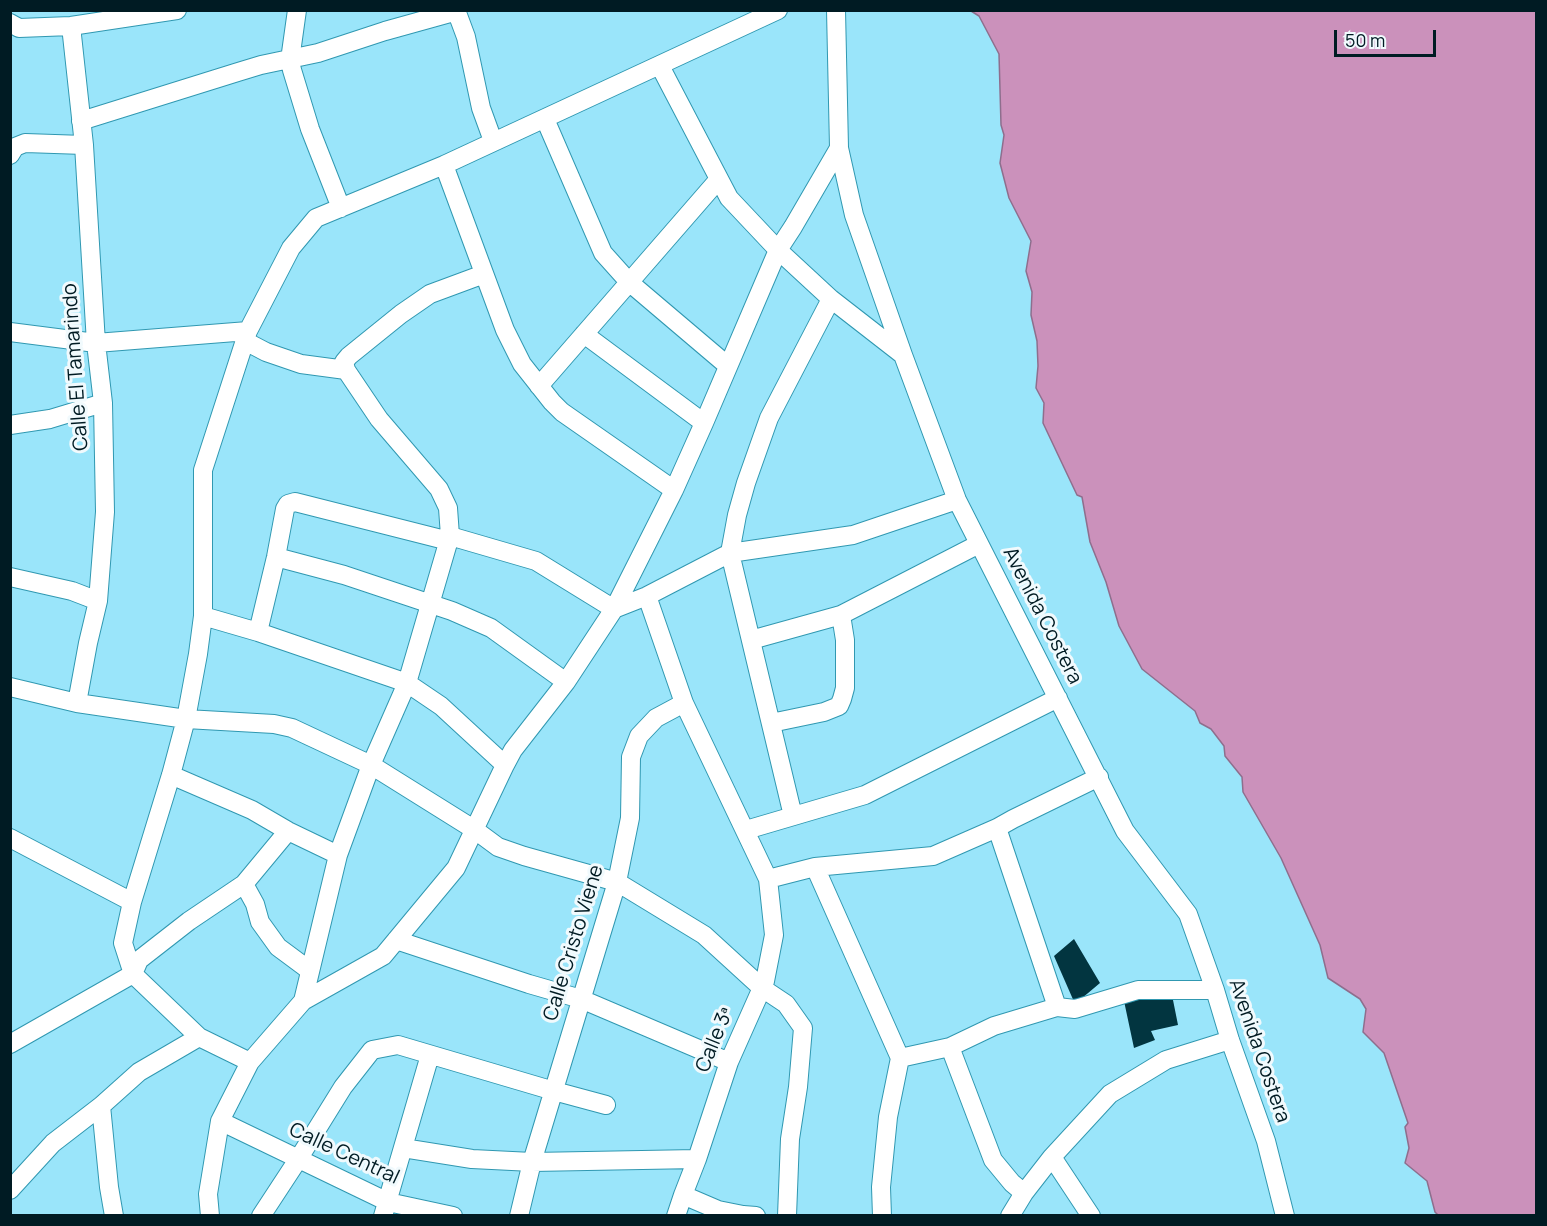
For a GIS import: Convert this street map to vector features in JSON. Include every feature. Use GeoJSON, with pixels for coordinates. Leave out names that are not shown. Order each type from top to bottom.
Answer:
{"type":"FeatureCollection","features":[{"type":"Feature","properties":{"kind":"street"},"geometry":{"type":"LineString","coordinates":[[10,23],[19,28],[71,26],[177,10]]}},
{"type":"Feature","properties":{"kind":"street"},"geometry":{"type":"LineString","coordinates":[[297,10],[290,60],[310,129],[341,208]]}},
{"type":"Feature","properties":{"kind":"street"},"geometry":{"type":"LineString","coordinates":[[250,1062],[199,1037],[133,974],[123,943],[132,902],[186,719],[198,654],[203,616],[203,470],[247,336],[291,248],[316,218],[444,165],[778,10]]}},
{"type":"Feature","properties":{"kind":"street","name":"Avenida Costera"},"geometry":{"type":"LineString","coordinates":[[836,10],[838,148],[855,215],[903,355],[957,501],[1125,831],[1188,914],[1266,1141],[1285,1215]]}},
{"type":"Feature","properties":{"kind":"street"},"geometry":{"type":"LineString","coordinates":[[81,121],[261,65],[290,60],[457,11],[466,37],[481,108],[493,141]]}},
{"type":"Feature","properties":{"kind":"street","name":"Calle El Tamarindo"},"geometry":{"type":"LineString","coordinates":[[71,26],[84,145],[96,343],[104,403],[105,512],[98,601],[76,703]]}},
{"type":"Feature","properties":{"kind":"street"},"geometry":{"type":"LineString","coordinates":[[660,66],[729,198],[778,250],[831,299],[903,355]]}},
{"type":"Feature","properties":{"kind":"street"},"geometry":{"type":"LineString","coordinates":[[545,119],[603,253],[629,282],[728,366]]}},
{"type":"Feature","properties":{"kind":"street"},"geometry":{"type":"LineString","coordinates":[[10,155],[15,147],[25,143],[84,145]]}},
{"type":"Feature","properties":{"kind":"street"},"geometry":{"type":"LineString","coordinates":[[210,1215],[208,1194],[220,1121],[250,1062],[303,1001],[383,956],[456,868],[513,750],[566,682],[614,609],[674,490],[778,250],[838,148]]}},
{"type":"Feature","properties":{"kind":"street"},"geometry":{"type":"LineString","coordinates":[[444,165],[505,330],[522,364],[562,412],[674,490]]}},
{"type":"Feature","properties":{"kind":"street"},"geometry":{"type":"LineString","coordinates":[[539,386],[719,179]]}},
{"type":"Feature","properties":{"kind":"street"},"geometry":{"type":"LineString","coordinates":[[303,1001],[338,855],[371,765],[406,683],[449,538],[448,508],[439,489],[379,419],[346,370],[345,362],[349,356],[401,314],[430,294],[484,274]]}},
{"type":"Feature","properties":{"kind":"street"},"geometry":{"type":"LineString","coordinates":[[793,816],[730,553],[737,514],[769,418],[831,299]]}},
{"type":"Feature","properties":{"kind":"street"},"geometry":{"type":"LineString","coordinates":[[10,332],[96,343],[247,336],[266,352],[301,364],[346,370]]}},
{"type":"Feature","properties":{"kind":"street"},"geometry":{"type":"LineString","coordinates":[[584,334],[704,423]]}},
{"type":"Feature","properties":{"kind":"street"},"geometry":{"type":"LineString","coordinates":[[10,425],[50,419],[104,403]]}},
{"type":"Feature","properties":{"kind":"street"},"geometry":{"type":"LineString","coordinates":[[614,609],[647,596],[730,553],[853,535],[957,501]]}},
{"type":"Feature","properties":{"kind":"street"},"geometry":{"type":"LineString","coordinates":[[258,632],[276,558],[285,508],[288,504],[295,502],[536,561],[614,609]]}},
{"type":"Feature","properties":{"kind":"street"},"geometry":{"type":"LineString","coordinates":[[751,640],[840,615],[979,543]]}},
{"type":"Feature","properties":{"kind":"street"},"geometry":{"type":"LineString","coordinates":[[276,558],[344,575],[430,604],[490,628],[566,682]]}},
{"type":"Feature","properties":{"kind":"street"},"geometry":{"type":"LineString","coordinates":[[10,577],[72,591],[98,601]]}},
{"type":"Feature","properties":{"kind":"street","name":"Calle 3ª"},"geometry":{"type":"LineString","coordinates":[[647,596],[684,703],[768,879],[774,935],[765,981],[729,1062],[676,1215]]}},
{"type":"Feature","properties":{"kind":"street"},"geometry":{"type":"LineString","coordinates":[[771,723],[824,712],[839,706],[845,688],[845,640],[840,615]]}},
{"type":"Feature","properties":{"kind":"street"},"geometry":{"type":"LineString","coordinates":[[203,616],[258,632],[406,683],[441,706],[505,765]]}},
{"type":"Feature","properties":{"kind":"street"},"geometry":{"type":"LineString","coordinates":[[10,687],[76,703],[186,719],[274,724],[292,728],[371,765],[475,830],[498,847],[617,882],[704,935],[762,988],[786,1004],[803,1028],[798,1087],[790,1139],[787,1215]]}},
{"type":"Feature","properties":{"kind":"street"},"geometry":{"type":"LineString","coordinates":[[746,830],[865,795],[1058,698]]}},
{"type":"Feature","properties":{"kind":"street","name":"Calle Cristo Viene"},"geometry":{"type":"LineString","coordinates":[[519,1215],[532,1162],[617,882],[630,818],[631,757],[639,736],[656,718],[684,703]]}},
{"type":"Feature","properties":{"kind":"street"},"geometry":{"type":"LineString","coordinates":[[171,775],[252,810],[288,831],[338,855]]}},
{"type":"Feature","properties":{"kind":"street"},"geometry":{"type":"LineString","coordinates":[[768,879],[815,867],[933,856],[997,828],[1098,777]]}},
{"type":"Feature","properties":{"kind":"street"},"geometry":{"type":"LineString","coordinates":[[997,828],[1057,1007]]}},
{"type":"Feature","properties":{"kind":"street"},"geometry":{"type":"LineString","coordinates":[[10,1044],[133,974],[139,960],[189,921],[244,884],[288,831]]}},
{"type":"Feature","properties":{"kind":"street"},"geometry":{"type":"LineString","coordinates":[[10,838],[132,902]]}},
{"type":"Feature","properties":{"kind":"street"},"geometry":{"type":"LineString","coordinates":[[815,867],[900,1058],[888,1117],[881,1187],[882,1215]]}},
{"type":"Feature","properties":{"kind":"street"},"geometry":{"type":"LineString","coordinates":[[244,884],[255,904],[260,922],[278,947],[309,970]]}},
{"type":"Feature","properties":{"kind":"street"},"geometry":{"type":"LineString","coordinates":[[396,940],[581,999],[729,1062]]}},
{"type":"Feature","properties":{"kind":"street"},"geometry":{"type":"LineString","coordinates":[[900,1058],[950,1047],[994,1026],[1057,1007],[1075,1009],[1138,990],[1215,990]]}},
{"type":"Feature","properties":{"kind":"street"},"geometry":{"type":"LineString","coordinates":[[10,1190],[53,1143],[101,1106],[139,1072],[199,1037]]}},
{"type":"Feature","properties":{"kind":"street"},"geometry":{"type":"LineString","coordinates":[[1010,1215],[1052,1157],[1110,1094],[1166,1060],[1230,1040]]}},
{"type":"Feature","properties":{"kind":"street"},"geometry":{"type":"LineString","coordinates":[[261,1215],[343,1087],[372,1050],[398,1045],[606,1105]]}},
{"type":"Feature","properties":{"kind":"street"},"geometry":{"type":"LineString","coordinates":[[950,1047],[993,1160],[1012,1184],[1024,1193]]}},
{"type":"Feature","properties":{"kind":"street"},"geometry":{"type":"LineString","coordinates":[[386,1209],[430,1055]]}},
{"type":"Feature","properties":{"kind":"street"},"geometry":{"type":"LineString","coordinates":[[101,1106],[114,1215]]}},
{"type":"Feature","properties":{"kind":"street","name":"Calle Central"},"geometry":{"type":"LineString","coordinates":[[220,1121],[299,1158],[386,1209],[453,1215]]}},
{"type":"Feature","properties":{"kind":"street"},"geometry":{"type":"LineString","coordinates":[[403,1149],[472,1159],[532,1162],[697,1159]]}},
{"type":"Feature","properties":{"kind":"street"},"geometry":{"type":"LineString","coordinates":[[1052,1157],[1091,1215]]}},
{"type":"Feature","properties":{"kind":"street"},"geometry":{"type":"LineString","coordinates":[[683,1195],[718,1210],[756,1215]]}},
{"type":"Feature","properties":{"kind":"shaded area"},"geometry":{"type":"Polygon","coordinates":[[[971,11],[1536,11],[1536,1215],[1438,1215],[1435,1212],[1427,1181],[1405,1163],[1409,1148],[1405,1127],[1408,1123],[1384,1053],[1363,1032],[1366,1009],[1360,999],[1328,978],[1320,945],[1281,858],[1243,792],[1242,777],[1225,756],[1224,746],[1211,729],[1200,723],[1195,711],[1142,669],[1119,626],[1106,582],[1090,542],[1082,497],[1077,495],[1043,423],[1044,403],[1036,388],[1037,341],[1031,315],[1032,292],[1026,271],[1031,241],[1009,198],[1000,163],[1004,135],[1001,125],[999,54],[979,16],[971,11]]]}},
{"type":"Feature","properties":{"kind":"building"},"geometry":{"type":"Polygon","coordinates":[[[1074,939],[1100,983],[1075,1004],[1054,956],[1074,939]]]}},
{"type":"Feature","properties":{"kind":"building"},"geometry":{"type":"Polygon","coordinates":[[[1172,995],[1178,1025],[1151,1031],[1155,1040],[1134,1048],[1124,1001],[1172,995]]]}}]}
